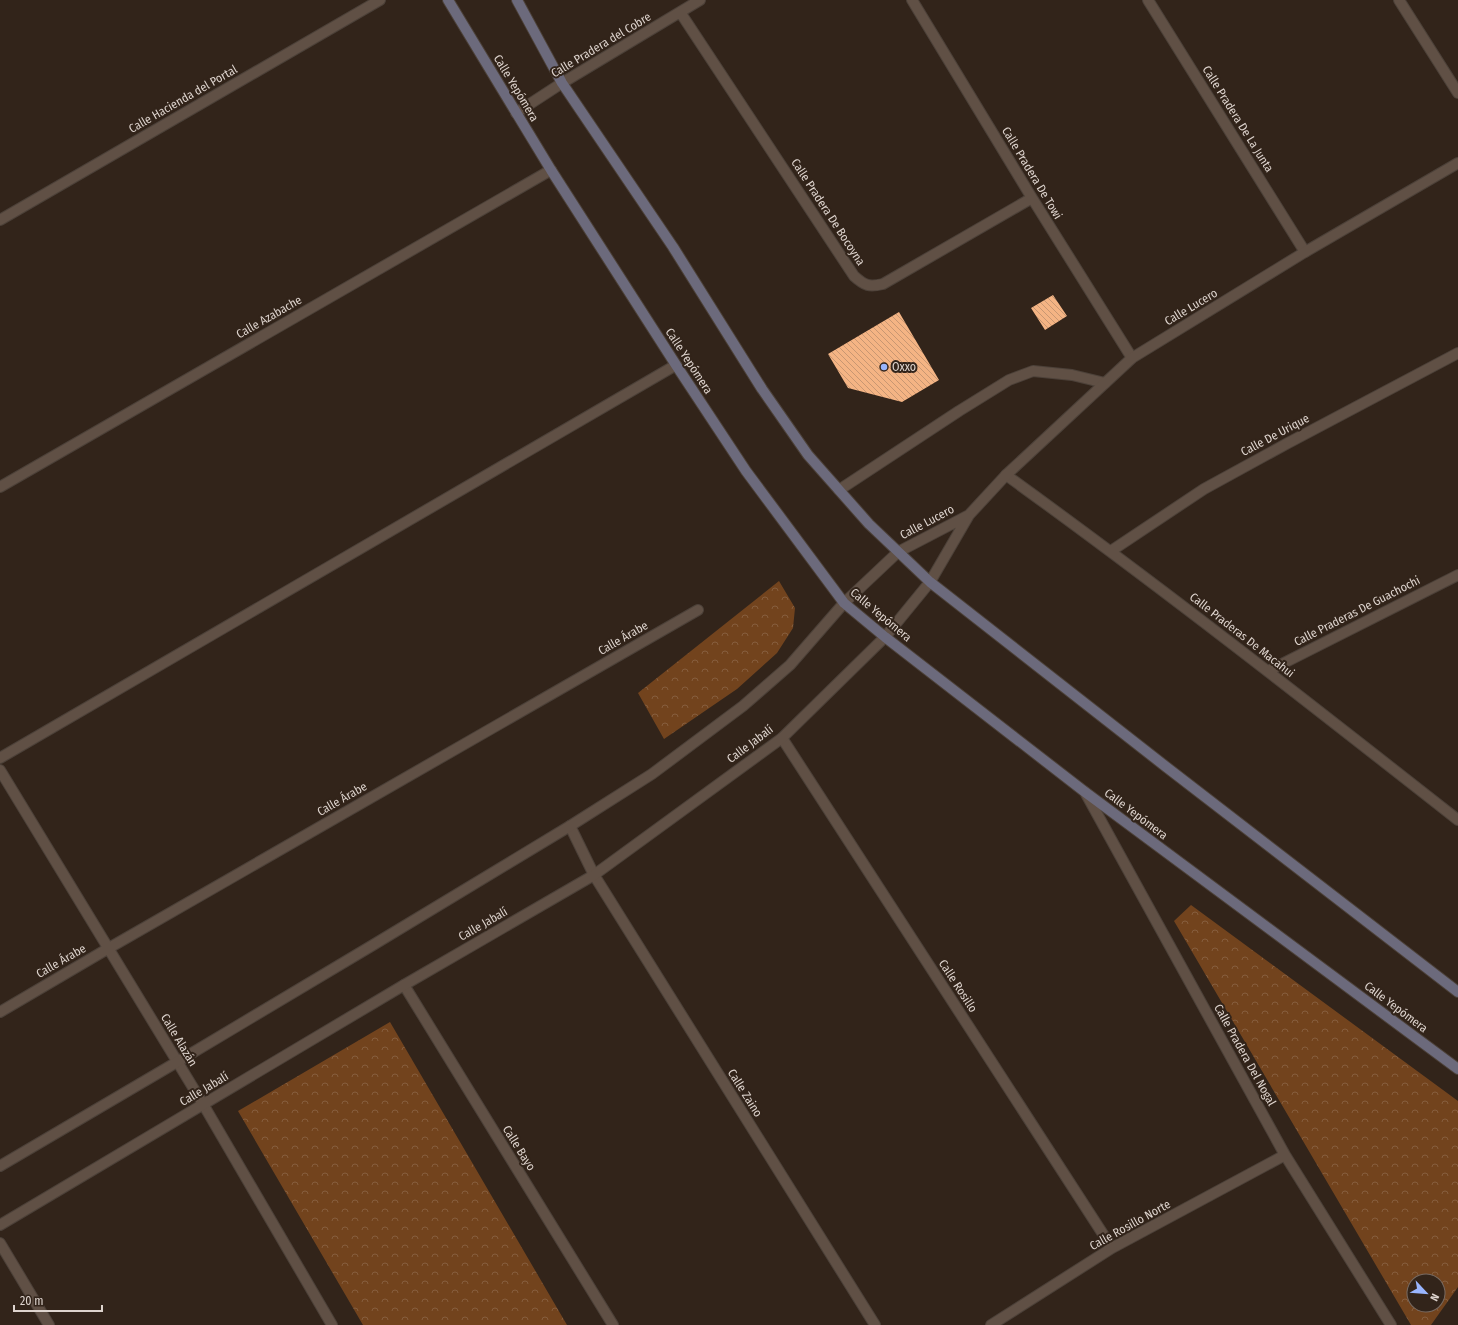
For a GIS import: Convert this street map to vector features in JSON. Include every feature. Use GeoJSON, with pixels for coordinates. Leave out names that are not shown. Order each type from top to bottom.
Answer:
{"type":"FeatureCollection","features":[{"type":"Feature","properties":{"kind":"main road","name":"Calle Yepómera"},"geometry":{"type":"LineString","coordinates":[[448,0],[551,170],[676,365],[746,471],[844,603],[885,637],[1085,792],[1458,1069]]}},
{"type":"Feature","properties":{"kind":"main road"},"geometry":{"type":"LineString","coordinates":[[517,0],[562,83],[673,247],[762,389],[808,455],[839,490],[898,552],[930,582],[1158,761],[1458,992]]}},
{"type":"Feature","properties":{"kind":"street","name":"Calle Hacienda del Portal"},"geometry":{"type":"LineString","coordinates":[[0,220],[380,0]]}},
{"type":"Feature","properties":{"kind":"street","name":"Calle Pradera del Cobre"},"geometry":{"type":"LineString","coordinates":[[516,113],[562,83],[700,0]]}},
{"type":"Feature","properties":{"kind":"street","name":"Calle Pradera De Towi"},"geometry":{"type":"LineString","coordinates":[[912,0],[1032,198],[1132,358]]}},
{"type":"Feature","properties":{"kind":"street","name":"Calle Pradera De La Junta"},"geometry":{"type":"LineString","coordinates":[[1148,0],[1305,252]]}},
{"type":"Feature","properties":{"kind":"street"},"geometry":{"type":"LineString","coordinates":[[1399,0],[1458,93]]}},
{"type":"Feature","properties":{"kind":"street","name":"Calle Pradera De Bocoyna"},"geometry":{"type":"LineString","coordinates":[[680,12],[854,276],[862,284],[871,286],[883,284],[1032,198]]}},
{"type":"Feature","properties":{"kind":"street","name":"Calle Lucero"},"geometry":{"type":"LineString","coordinates":[[930,582],[969,515],[1006,475],[1132,358],[1305,252],[1458,163]]}},
{"type":"Feature","properties":{"kind":"street","name":"Calle Azabache"},"geometry":{"type":"LineString","coordinates":[[0,486],[551,170]]}},
{"type":"Feature","properties":{"kind":"street","name":"Calle De Urique"},"geometry":{"type":"LineString","coordinates":[[1111,551],[1204,489],[1458,352]]}},
{"type":"Feature","properties":{"kind":"street"},"geometry":{"type":"LineString","coordinates":[[0,758],[676,365]]}},
{"type":"Feature","properties":{"kind":"street"},"geometry":{"type":"LineString","coordinates":[[839,490],[1009,380],[1033,371],[1072,375],[1105,383]]}},
{"type":"Feature","properties":{"kind":"street","name":"Calle Praderas De Macahui"},"geometry":{"type":"LineString","coordinates":[[1006,475],[1111,551],[1456,817]]}},
{"type":"Feature","properties":{"kind":"street","name":"Calle Lucero"},"geometry":{"type":"LineString","coordinates":[[898,552],[969,515]]}},
{"type":"Feature","properties":{"kind":"street"},"geometry":{"type":"LineString","coordinates":[[0,1166],[177,1062],[570,826],[652,774],[743,706],[790,665],[844,603],[898,552]]}},
{"type":"Feature","properties":{"kind":"street","name":"Calle Praderas De Guachochi"},"geometry":{"type":"LineString","coordinates":[[1268,671],[1458,575]]}},
{"type":"Feature","properties":{"kind":"street","name":"Calle Jabalí"},"geometry":{"type":"LineString","coordinates":[[0,1225],[404,985],[594,875],[782,738],[885,637],[930,582]]}},
{"type":"Feature","properties":{"kind":"street","name":"Calle Árabe"},"geometry":{"type":"LineString","coordinates":[[0,1012],[698,610]]}},
{"type":"Feature","properties":{"kind":"street","name":"Calle Rosillo"},"geometry":{"type":"LineString","coordinates":[[782,738],[1112,1248]]}},
{"type":"Feature","properties":{"kind":"street","name":"Calle Alazán"},"geometry":{"type":"LineString","coordinates":[[0,770],[203,1104],[332,1325]]}},
{"type":"Feature","properties":{"kind":"street","name":"Calle Pradera Del Nogal"},"geometry":{"type":"LineString","coordinates":[[1085,792],[1285,1155],[1391,1325]]}},
{"type":"Feature","properties":{"kind":"street","name":"Calle Zaino"},"geometry":{"type":"LineString","coordinates":[[570,826],[594,875],[874,1325]]}},
{"type":"Feature","properties":{"kind":"street","name":"Calle Bayo"},"geometry":{"type":"LineString","coordinates":[[404,985],[613,1325]]}},
{"type":"Feature","properties":{"kind":"street","name":"Calle Rosillo Norte"},"geometry":{"type":"LineString","coordinates":[[991,1325],[1112,1248],[1285,1155]]}},
{"type":"Feature","properties":{"kind":"street"},"geometry":{"type":"LineString","coordinates":[[0,1243],[49,1325]]}},
{"type":"Feature","properties":{"kind":"green space"},"geometry":{"type":"Polygon","coordinates":[[[779,581],[795,608],[793,628],[777,653],[737,689],[664,739],[638,693],[779,581]]]}},
{"type":"Feature","properties":{"kind":"green space"},"geometry":{"type":"Polygon","coordinates":[[[1191,905],[1458,1101],[1458,1287],[1446,1304],[1446,1273],[1406,1273],[1406,1313],[1440,1313],[1431,1325],[1411,1325],[1174,921],[1191,905]]]}},
{"type":"Feature","properties":{"kind":"green space"},"geometry":{"type":"Polygon","coordinates":[[[390,1022],[567,1325],[363,1325],[238,1111],[390,1022]]]}},
{"type":"Feature","properties":{"kind":"building"},"geometry":{"type":"Polygon","coordinates":[[[1053,295],[1067,316],[1045,330],[1031,308],[1053,295]]]}},
{"type":"Feature","properties":{"kind":"building","name":"Oxxo"},"geometry":{"type":"Polygon","coordinates":[[[899,312],[939,380],[902,402],[848,388],[828,354],[899,312]]]}},
{"type":"Feature","properties":{"kind":"place","name":"Oxxo"},"geometry":{"type":"Point","coordinates":[884,367]}}]}
